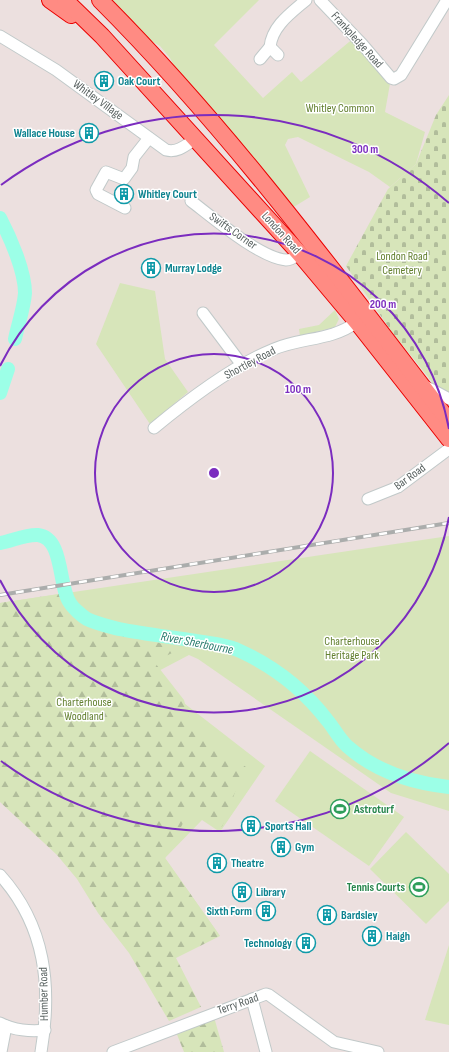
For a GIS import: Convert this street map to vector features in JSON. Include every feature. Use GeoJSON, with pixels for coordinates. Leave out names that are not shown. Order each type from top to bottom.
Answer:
{"type":"FeatureCollection","features":[{"type":"Feature","properties":{"kind":"highway","name":"London Road"},"geometry":{"type":"LineString","coordinates":[[50,0],[102,36]]}},
{"type":"Feature","properties":{"kind":"highway","name":"London Road"},"geometry":{"type":"LineString","coordinates":[[64,0],[102,36],[300,254],[357,322],[449,439]]}},
{"type":"Feature","properties":{"kind":"highway","name":"London Road"},"geometry":{"type":"LineString","coordinates":[[100,0],[142,42],[210,119],[266,186],[449,421]]}},
{"type":"Feature","properties":{"kind":"street"},"geometry":{"type":"LineString","coordinates":[[260,59],[270,47],[273,32],[306,0]]}},
{"type":"Feature","properties":{"kind":"street","name":"Frankpledge Road"},"geometry":{"type":"LineString","coordinates":[[320,0],[362,44],[391,78],[394,79],[401,75],[447,0]]}},
{"type":"Feature","properties":{"kind":"street","name":"Whitley Village"},"geometry":{"type":"LineString","coordinates":[[0,36],[56,70],[166,150],[172,152],[182,148],[195,139]]}},
{"type":"Feature","properties":{"kind":"street"},"geometry":{"type":"LineString","coordinates":[[270,47],[278,55]]}},
{"type":"Feature","properties":{"kind":"street"},"geometry":{"type":"LineString","coordinates":[[125,208],[98,194],[96,190],[106,172],[124,179],[132,168],[134,157],[149,138]]}},
{"type":"Feature","properties":{"kind":"street","name":"Swifts Corner"},"geometry":{"type":"LineString","coordinates":[[191,201],[254,247],[285,260],[291,259],[300,254]]}},
{"type":"Feature","properties":{"kind":"street"},"geometry":{"type":"LineString","coordinates":[[204,312],[242,365]]}},
{"type":"Feature","properties":{"kind":"street","name":"Shortley Road"},"geometry":{"type":"LineString","coordinates":[[154,428],[192,398],[242,365],[274,349],[296,342],[342,332],[357,322]]}},
{"type":"Feature","properties":{"kind":"street","name":"London Road"},"geometry":{"type":"LineString","coordinates":[[421,384],[449,399]]}},
{"type":"Feature","properties":{"kind":"street","name":"Bar Road"},"geometry":{"type":"LineString","coordinates":[[368,499],[398,487],[449,449]]}},
{"type":"Feature","properties":{"kind":"street","name":"Humber Road"},"geometry":{"type":"LineString","coordinates":[[0,875],[15,895],[33,928],[44,963],[46,990],[45,1030],[41,1052]]}},
{"type":"Feature","properties":{"kind":"street","name":"Terry Road"},"geometry":{"type":"LineString","coordinates":[[113,1052],[266,994],[339,1048],[378,1052]]}},
{"type":"Feature","properties":{"kind":"street"},"geometry":{"type":"LineString","coordinates":[[252,999],[266,1052]]}},
{"type":"Feature","properties":{"kind":"street"},"geometry":{"type":"LineString","coordinates":[[1,1052],[3,1025],[35,1032],[45,1030]]}},
{"type":"Feature","properties":{"kind":"green space","name":"Whitley Common"},"geometry":{"type":"Polygon","coordinates":[[[109,0],[259,0],[214,45],[263,98],[292,72],[301,82],[355,37],[391,78],[385,112],[425,132],[416,164],[390,187],[369,172],[298,137],[288,139],[285,145],[310,197],[292,208],[180,77],[170,58],[160,46],[144,37],[109,0]]]}},
{"type":"Feature","properties":{"kind":"green space","name":"London Road Cemetery"},"geometry":{"type":"Polygon","coordinates":[[[449,95],[449,403],[392,332],[346,266],[388,189],[416,164],[436,115],[449,95]]]}},
{"type":"Feature","properties":{"kind":"green space"},"geometry":{"type":"Polygon","coordinates":[[[120,283],[155,291],[165,359],[188,392],[150,424],[96,344],[120,283]]]}},
{"type":"Feature","properties":{"kind":"green space"},"geometry":{"type":"Polygon","coordinates":[[[335,310],[339,319],[335,327],[300,336],[299,329],[319,325],[335,310]]]}},
{"type":"Feature","properties":{"kind":"green space","name":"Charterhouse Heritage Park"},"geometry":{"type":"Polygon","coordinates":[[[449,536],[449,811],[391,793],[198,659],[189,655],[149,676],[265,766],[220,832],[202,820],[165,858],[220,936],[0,753],[0,603],[449,536]]]}},
{"type":"Feature","properties":{"kind":"green space","name":"Charterhouse Woodland"},"geometry":{"type":"Polygon","coordinates":[[[65,593],[81,614],[178,650],[168,655],[152,659],[184,700],[192,731],[255,773],[240,779],[220,832],[195,800],[165,858],[220,936],[176,958],[201,1007],[169,1021],[129,953],[98,913],[77,879],[57,855],[0,802],[0,603],[65,593]]]}},
{"type":"Feature","properties":{"kind":"green space","name":"Astroturf"},"geometry":{"type":"Polygon","coordinates":[[[310,751],[404,817],[369,866],[275,801],[310,751]]]}},
{"type":"Feature","properties":{"kind":"green space","name":"Tennis Courts"},"geometry":{"type":"Polygon","coordinates":[[[406,832],[449,874],[449,901],[426,924],[370,869],[406,832]]]}},
{"type":"Feature","properties":{"kind":"green space"},"geometry":{"type":"Polygon","coordinates":[[[449,945],[449,1025],[425,1020],[449,945]]]}},
{"type":"Feature","properties":{"kind":"green space"},"geometry":{"type":"Polygon","coordinates":[[[214,1017],[224,1052],[184,1052],[176,1032],[214,1017]]]}},
{"type":"Feature","properties":{"kind":"waterway","name":"River Sherbourne"},"geometry":{"type":"LineString","coordinates":[[0,218],[16,254],[24,284],[25,293],[15,339]]}},
{"type":"Feature","properties":{"kind":"waterway","name":"River Sherbourne"},"geometry":{"type":"LineString","coordinates":[[0,393],[8,369]]}},
{"type":"Feature","properties":{"kind":"waterway","name":"River Sherbourne"},"geometry":{"type":"LineString","coordinates":[[0,543],[33,535],[46,538],[52,544],[56,553],[66,595],[70,603],[87,619],[119,629],[213,643],[230,647],[253,657],[277,672],[299,689],[330,723],[344,743],[358,755],[382,769],[408,779],[449,787]]}},
{"type":"Feature","properties":{"kind":"railway"},"geometry":{"type":"LineString","coordinates":[[0,595],[449,523]]}},
{"type":"Feature","properties":{"kind":"place","name":"Oak Court"},"geometry":{"type":"Point","coordinates":[104,81]}},
{"type":"Feature","properties":{"kind":"place","name":"Wallace House"},"geometry":{"type":"Point","coordinates":[89,133]}},
{"type":"Feature","properties":{"kind":"place","name":"Whitley Court"},"geometry":{"type":"Point","coordinates":[124,194]}},
{"type":"Feature","properties":{"kind":"place","name":"Murray Lodge"},"geometry":{"type":"Point","coordinates":[151,268]}},
{"type":"Feature","properties":{"kind":"place","name":"Astroturf"},"geometry":{"type":"Point","coordinates":[340,809]}},
{"type":"Feature","properties":{"kind":"place","name":"Sports Hall"},"geometry":{"type":"Point","coordinates":[251,826]}},
{"type":"Feature","properties":{"kind":"place","name":"Gym"},"geometry":{"type":"Point","coordinates":[281,847]}},
{"type":"Feature","properties":{"kind":"place","name":"Theatre"},"geometry":{"type":"Point","coordinates":[217,863]}},
{"type":"Feature","properties":{"kind":"place","name":"Tennis Courts"},"geometry":{"type":"Point","coordinates":[419,887]}},
{"type":"Feature","properties":{"kind":"place","name":"Library"},"geometry":{"type":"Point","coordinates":[242,892]}},
{"type":"Feature","properties":{"kind":"place","name":"Sixth Form"},"geometry":{"type":"Point","coordinates":[266,911]}},
{"type":"Feature","properties":{"kind":"place","name":"Bardsley"},"geometry":{"type":"Point","coordinates":[327,915]}},
{"type":"Feature","properties":{"kind":"place","name":"Haigh"},"geometry":{"type":"Point","coordinates":[372,936]}},
{"type":"Feature","properties":{"kind":"place","name":"Technology"},"geometry":{"type":"Point","coordinates":[306,943]}}]}
